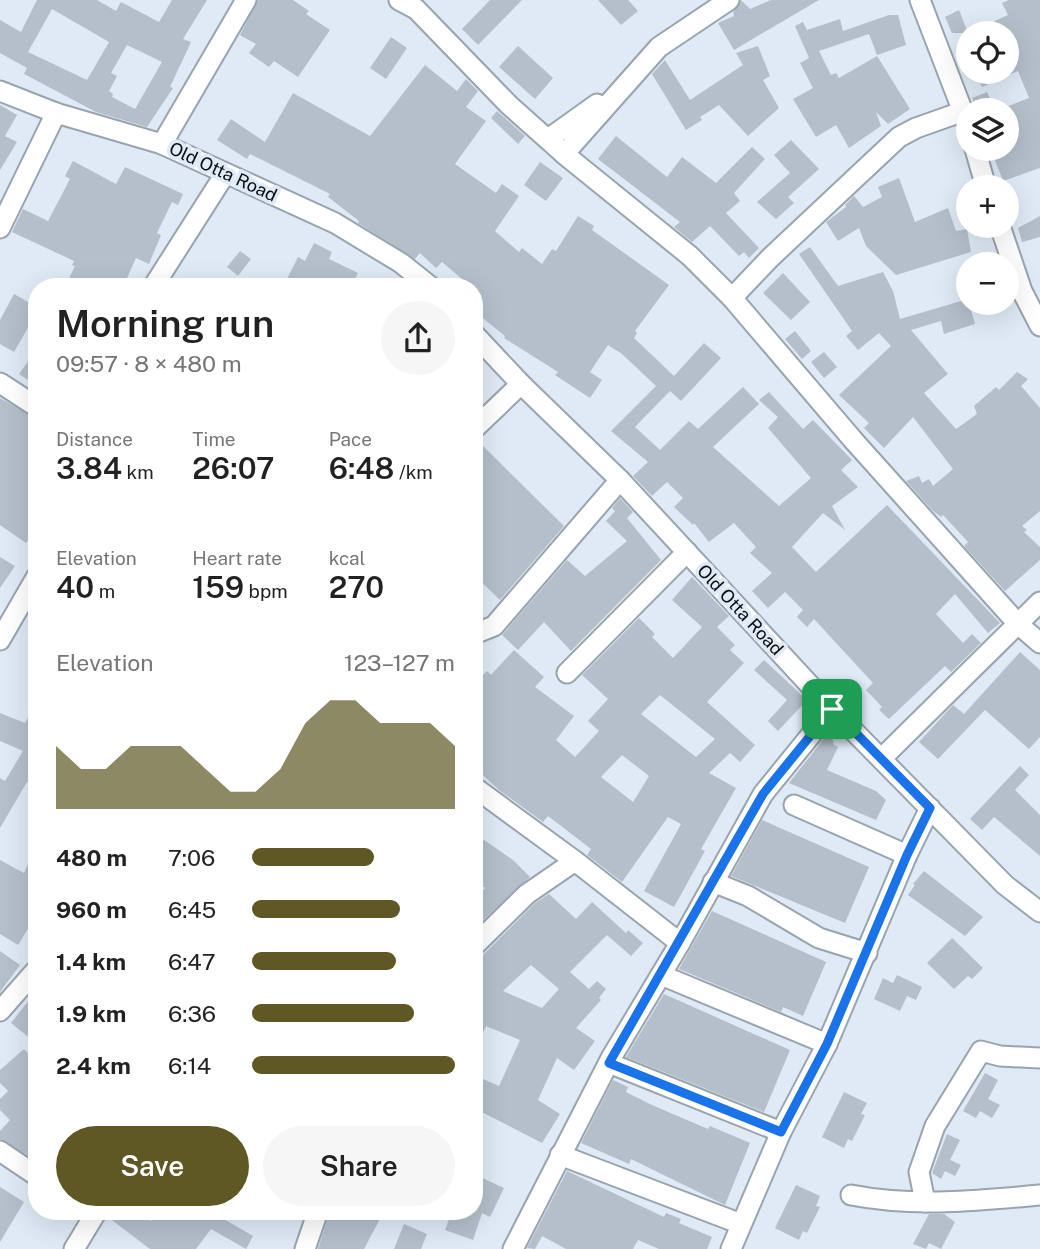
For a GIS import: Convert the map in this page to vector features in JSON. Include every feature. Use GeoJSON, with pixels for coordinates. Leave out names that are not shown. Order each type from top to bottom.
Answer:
{"type":"FeatureCollection","features":[{"type":"Feature","properties":{"kind":"street"},"geometry":{"type":"LineString","coordinates":[[162,144],[246,0]]}},
{"type":"Feature","properties":{"kind":"street"},"geometry":{"type":"LineString","coordinates":[[399,0],[416,9],[509,106],[564,155],[690,256],[732,298],[854,441],[1018,624],[1040,643]]}},
{"type":"Feature","properties":{"kind":"street"},"geometry":{"type":"LineString","coordinates":[[564,155],[659,47],[729,0]]}},
{"type":"Feature","properties":{"kind":"street"},"geometry":{"type":"LineString","coordinates":[[920,0],[958,98]]}},
{"type":"Feature","properties":{"kind":"street"},"geometry":{"type":"LineString","coordinates":[[548,139],[621,88]]}},
{"type":"Feature","properties":{"kind":"street","name":"Old Otta Road"},"geometry":{"type":"LineString","coordinates":[[0,91],[55,113],[162,144],[335,223],[401,263],[419,278]]}},
{"type":"Feature","properties":{"kind":"street"},"geometry":{"type":"LineString","coordinates":[[0,228],[55,113]]}},
{"type":"Feature","properties":{"kind":"street"},"geometry":{"type":"LineString","coordinates":[[732,298],[770,258],[899,137],[916,128],[956,120]]}},
{"type":"Feature","properties":{"kind":"street"},"geometry":{"type":"LineString","coordinates":[[159,278],[225,174]]}},
{"type":"Feature","properties":{"kind":"street"},"geometry":{"type":"LineString","coordinates":[[1004,238],[1022,291],[1040,326]]}},
{"type":"Feature","properties":{"kind":"street","name":"Old Otta Road"},"geometry":{"type":"LineString","coordinates":[[483,344],[620,480],[832,709],[1005,884],[1040,912]]}},
{"type":"Feature","properties":{"kind":"street"},"geometry":{"type":"LineString","coordinates":[[0,383],[28,402]]}},
{"type":"Feature","properties":{"kind":"street"},"geometry":{"type":"LineString","coordinates":[[483,420],[521,384]]}},
{"type":"Feature","properties":{"kind":"street"},"geometry":{"type":"LineString","coordinates":[[483,631],[495,626],[620,480]]}},
{"type":"Feature","properties":{"kind":"street"},"geometry":{"type":"LineString","coordinates":[[566,673],[687,552]]}},
{"type":"Feature","properties":{"kind":"street"},"geometry":{"type":"LineString","coordinates":[[0,640],[28,592]]}},
{"type":"Feature","properties":{"kind":"street"},"geometry":{"type":"LineString","coordinates":[[883,758],[1040,602]]}},
{"type":"Feature","properties":{"kind":"street"},"geometry":{"type":"LineString","coordinates":[[513,1249],[609,1063],[763,794],[832,709]]}},
{"type":"Feature","properties":{"kind":"street"},"geometry":{"type":"LineString","coordinates":[[483,794],[680,943]]}},
{"type":"Feature","properties":{"kind":"street"},"geometry":{"type":"LineString","coordinates":[[794,804],[907,855]]}},
{"type":"Feature","properties":{"kind":"street"},"geometry":{"type":"LineString","coordinates":[[731,1249],[781,1132],[827,1044],[907,855],[930,808]]}},
{"type":"Feature","properties":{"kind":"street"},"geometry":{"type":"LineString","coordinates":[[483,937],[527,894],[575,861]]}},
{"type":"Feature","properties":{"kind":"street"},"geometry":{"type":"LineString","coordinates":[[713,882],[748,896],[819,938],[867,953]]}},
{"type":"Feature","properties":{"kind":"street"},"geometry":{"type":"LineString","coordinates":[[661,975],[827,1044]]}},
{"type":"Feature","properties":{"kind":"street"},"geometry":{"type":"LineString","coordinates":[[0,1011],[28,979]]}},
{"type":"Feature","properties":{"kind":"street"},"geometry":{"type":"LineString","coordinates":[[925,1202],[919,1172],[935,1126],[981,1051],[1000,1056],[1040,1058]]}},
{"type":"Feature","properties":{"kind":"street"},"geometry":{"type":"LineString","coordinates":[[609,1063],[781,1132]]}},
{"type":"Feature","properties":{"kind":"street"},"geometry":{"type":"LineString","coordinates":[[0,1151],[28,1170]]}},
{"type":"Feature","properties":{"kind":"street"},"geometry":{"type":"LineString","coordinates":[[560,1155],[741,1224]]}},
{"type":"Feature","properties":{"kind":"street"},"geometry":{"type":"LineString","coordinates":[[851,1195],[876,1200],[925,1202],[1040,1195]]}},
{"type":"Feature","properties":{"kind":"street"},"geometry":{"type":"LineString","coordinates":[[74,1249],[89,1220]]}},
{"type":"Feature","properties":{"kind":"street"},"geometry":{"type":"LineString","coordinates":[[305,1249],[315,1220]]}},
{"type":"Feature","properties":{"kind":"building"},"geometry":{"type":"Polygon","coordinates":[[[37,0],[97,0],[116,11],[121,2],[159,22],[172,0],[207,0],[183,39],[191,42],[170,87],[173,88],[147,127],[96,112],[24,74],[27,68],[0,53],[0,20],[21,32],[37,0]],[[52,9],[28,52],[87,80],[109,42],[52,9]],[[127,45],[111,73],[117,76],[109,91],[113,94],[112,97],[135,109],[162,62],[127,45]]]}},
{"type":"Feature","properties":{"kind":"building"},"geometry":{"type":"Polygon","coordinates":[[[258,0],[293,0],[309,11],[306,14],[330,30],[298,77],[274,61],[269,67],[249,53],[256,44],[240,35],[258,0]]]}},
{"type":"Feature","properties":{"kind":"building"},"geometry":{"type":"Polygon","coordinates":[[[490,0],[522,0],[478,45],[462,29],[490,0]]]}},
{"type":"Feature","properties":{"kind":"building"},"geometry":{"type":"Polygon","coordinates":[[[598,0],[628,0],[638,11],[621,25],[598,0]]]}},
{"type":"Feature","properties":{"kind":"building"},"geometry":{"type":"Polygon","coordinates":[[[741,0],[750,9],[771,0],[819,0],[734,50],[718,23],[734,16],[733,12],[741,0]]]}},
{"type":"Feature","properties":{"kind":"building"},"geometry":{"type":"Polygon","coordinates":[[[1009,0],[1040,0],[1040,168],[1019,175],[1001,175],[995,161],[1019,161],[1019,102],[1029,98],[1019,73],[1019,21],[995,21],[1008,15],[1002,3],[1009,0]]]}},
{"type":"Feature","properties":{"kind":"building"},"geometry":{"type":"Polygon","coordinates":[[[959,10],[963,21],[956,21],[956,33],[952,33],[945,17],[959,10]]]}},
{"type":"Feature","properties":{"kind":"building"},"geometry":{"type":"Polygon","coordinates":[[[889,15],[898,15],[906,45],[877,55],[869,34],[819,51],[831,75],[836,73],[839,78],[877,56],[910,109],[888,124],[876,112],[881,126],[849,148],[836,125],[816,137],[793,99],[813,88],[800,63],[809,58],[795,26],[803,22],[807,30],[840,19],[843,31],[889,15]]]}},
{"type":"Feature","properties":{"kind":"building"},"geometry":{"type":"Polygon","coordinates":[[[391,37],[407,48],[386,79],[370,68],[391,37]]]}},
{"type":"Feature","properties":{"kind":"building"},"geometry":{"type":"Polygon","coordinates":[[[518,46],[553,78],[535,99],[499,67],[518,46]]]}},
{"type":"Feature","properties":{"kind":"building"},"geometry":{"type":"Polygon","coordinates":[[[758,46],[770,76],[763,80],[779,108],[748,136],[719,105],[686,130],[652,74],[665,60],[690,100],[743,65],[736,53],[758,46]]]}},
{"type":"Feature","properties":{"kind":"building"},"geometry":{"type":"Polygon","coordinates":[[[425,65],[457,91],[466,79],[478,91],[466,107],[486,121],[455,164],[496,193],[502,184],[519,196],[495,231],[519,252],[522,248],[542,264],[552,249],[556,251],[578,216],[594,226],[592,230],[669,285],[635,331],[637,333],[634,338],[674,376],[704,343],[721,358],[681,401],[670,391],[635,427],[660,450],[689,421],[698,429],[743,387],[759,404],[713,447],[779,506],[811,478],[768,428],[778,417],[759,400],[769,392],[803,429],[813,420],[852,460],[841,470],[858,487],[832,506],[845,530],[823,513],[792,547],[816,572],[887,505],[1000,623],[988,633],[955,594],[936,614],[963,643],[972,634],[981,643],[951,672],[945,666],[889,719],[879,710],[882,707],[866,690],[873,683],[814,619],[807,627],[797,617],[803,610],[785,592],[768,608],[752,591],[772,573],[750,553],[756,547],[734,523],[709,542],[694,523],[693,525],[674,507],[683,498],[667,482],[652,496],[633,476],[648,462],[611,431],[656,386],[622,354],[608,345],[590,372],[602,380],[590,398],[555,375],[558,372],[504,338],[505,336],[483,318],[483,278],[461,278],[442,262],[436,268],[420,253],[415,259],[358,223],[359,221],[328,197],[330,194],[250,154],[247,159],[217,140],[231,119],[265,142],[293,93],[370,136],[425,65]]]}},
{"type":"Feature","properties":{"kind":"building"},"geometry":{"type":"Polygon","coordinates":[[[987,92],[990,98],[972,98],[987,92]]]}},
{"type":"Feature","properties":{"kind":"building"},"geometry":{"type":"Polygon","coordinates":[[[0,105],[17,115],[5,136],[17,142],[0,170],[0,105]]]}},
{"type":"Feature","properties":{"kind":"building"},"geometry":{"type":"Polygon","coordinates":[[[497,111],[525,136],[518,144],[491,118],[497,111]]]}},
{"type":"Feature","properties":{"kind":"building"},"geometry":{"type":"Polygon","coordinates":[[[616,136],[667,177],[682,157],[716,183],[752,147],[765,159],[734,193],[740,201],[726,213],[759,248],[749,258],[744,252],[739,256],[710,226],[692,242],[674,227],[680,222],[598,159],[616,136]]]}},
{"type":"Feature","properties":{"kind":"building"},"geometry":{"type":"Polygon","coordinates":[[[791,140],[819,169],[788,197],[794,203],[776,219],[757,202],[790,173],[774,155],[791,140]]]}},
{"type":"Feature","properties":{"kind":"building"},"geometry":{"type":"Polygon","coordinates":[[[73,161],[116,184],[125,167],[183,194],[178,205],[172,202],[157,233],[161,235],[149,264],[136,258],[127,278],[69,278],[75,266],[72,265],[74,261],[12,232],[23,209],[48,221],[70,179],[65,176],[73,161]]]}},
{"type":"Feature","properties":{"kind":"building"},"geometry":{"type":"Polygon","coordinates":[[[540,162],[563,178],[546,201],[524,185],[540,162]]]}},
{"type":"Feature","properties":{"kind":"building"},"geometry":{"type":"Polygon","coordinates":[[[899,178],[915,222],[948,208],[956,238],[969,238],[971,252],[956,252],[956,257],[896,275],[866,246],[859,228],[838,241],[826,222],[846,207],[854,196],[863,207],[882,197],[878,187],[899,178]]]}},
{"type":"Feature","properties":{"kind":"building"},"geometry":{"type":"Polygon","coordinates":[[[1040,216],[1040,237],[1022,242],[1019,227],[1040,216]]]}},
{"type":"Feature","properties":{"kind":"building"},"geometry":{"type":"Polygon","coordinates":[[[314,243],[332,252],[329,259],[358,273],[356,278],[288,278],[298,257],[305,261],[314,243]]]}},
{"type":"Feature","properties":{"kind":"building"},"geometry":{"type":"Polygon","coordinates":[[[810,247],[838,286],[883,272],[893,291],[900,319],[956,303],[956,315],[972,315],[975,324],[944,334],[941,321],[911,330],[948,374],[924,393],[956,429],[977,414],[974,406],[996,387],[999,390],[1017,372],[1028,379],[1021,386],[1040,408],[1040,511],[1022,526],[1027,530],[1024,532],[1040,547],[1040,560],[1005,591],[964,546],[968,542],[943,515],[941,517],[932,510],[906,481],[919,476],[922,483],[929,479],[933,486],[953,469],[913,417],[884,448],[864,428],[869,423],[839,395],[891,346],[879,333],[858,350],[846,336],[852,331],[799,254],[810,247]]]}},
{"type":"Feature","properties":{"kind":"building"},"geometry":{"type":"Polygon","coordinates":[[[240,251],[251,259],[238,276],[227,267],[240,251]]]}},
{"type":"Feature","properties":{"kind":"building"},"geometry":{"type":"Polygon","coordinates":[[[783,273],[810,302],[791,320],[763,293],[783,273]]]}},
{"type":"Feature","properties":{"kind":"building"},"geometry":{"type":"Polygon","coordinates":[[[14,294],[28,302],[28,328],[14,352],[0,344],[0,320],[14,294]]]}},
{"type":"Feature","properties":{"kind":"building"},"geometry":{"type":"Polygon","coordinates":[[[795,331],[811,351],[802,359],[785,339],[795,331]]]}},
{"type":"Feature","properties":{"kind":"building"},"geometry":{"type":"Polygon","coordinates":[[[824,352],[837,367],[824,378],[811,362],[824,352]]]}},
{"type":"Feature","properties":{"kind":"building"},"geometry":{"type":"Polygon","coordinates":[[[28,362],[28,380],[19,374],[28,362]]]}},
{"type":"Feature","properties":{"kind":"building"},"geometry":{"type":"Polygon","coordinates":[[[0,398],[28,414],[28,540],[26,543],[0,525],[0,398]]]}},
{"type":"Feature","properties":{"kind":"building"},"geometry":{"type":"Polygon","coordinates":[[[483,446],[564,526],[500,600],[483,584],[483,446]]]}},
{"type":"Feature","properties":{"kind":"building"},"geometry":{"type":"Polygon","coordinates":[[[620,498],[633,512],[627,518],[661,560],[571,651],[544,622],[518,650],[502,635],[567,560],[585,576],[627,541],[606,521],[615,511],[612,508],[620,498]]]}},
{"type":"Feature","properties":{"kind":"building"},"geometry":{"type":"Polygon","coordinates":[[[0,557],[15,566],[0,588],[0,557]]]}},
{"type":"Feature","properties":{"kind":"building"},"geometry":{"type":"Polygon","coordinates":[[[692,577],[729,616],[717,627],[735,645],[730,650],[744,663],[707,702],[755,745],[740,762],[730,753],[709,773],[736,788],[701,849],[705,851],[674,907],[644,891],[681,824],[668,817],[622,882],[587,855],[591,849],[548,816],[543,822],[483,775],[483,675],[487,671],[491,675],[514,650],[544,677],[535,687],[574,716],[556,740],[575,757],[599,731],[588,721],[608,699],[582,675],[639,618],[655,634],[652,637],[673,658],[702,627],[672,600],[692,577]],[[660,695],[641,714],[696,757],[715,739],[660,695]],[[622,755],[601,777],[633,802],[649,776],[622,755]]]}},
{"type":"Feature","properties":{"kind":"building"},"geometry":{"type":"Polygon","coordinates":[[[1020,652],[1040,670],[1040,737],[1029,749],[985,710],[938,759],[919,742],[953,705],[964,714],[1020,652]]]}},
{"type":"Feature","properties":{"kind":"building"},"geometry":{"type":"Polygon","coordinates":[[[764,660],[807,700],[778,731],[768,721],[787,700],[754,670],[764,660]]]}},
{"type":"Feature","properties":{"kind":"building"},"geometry":{"type":"Polygon","coordinates":[[[0,713],[25,723],[28,717],[28,782],[0,828],[0,778],[5,781],[23,751],[0,741],[0,713]]]}},
{"type":"Feature","properties":{"kind":"building"},"geometry":{"type":"Polygon","coordinates":[[[826,736],[838,747],[827,770],[876,791],[886,800],[876,820],[789,783],[826,736]]]}},
{"type":"Feature","properties":{"kind":"building"},"geometry":{"type":"Polygon","coordinates":[[[1020,766],[1029,775],[1015,790],[1040,815],[1040,856],[994,817],[982,830],[970,819],[1020,766]]]}},
{"type":"Feature","properties":{"kind":"building"},"geometry":{"type":"Polygon","coordinates":[[[762,820],[869,867],[845,923],[731,876],[762,820]]]}},
{"type":"Feature","properties":{"kind":"building"},"geometry":{"type":"Polygon","coordinates":[[[483,839],[513,860],[530,877],[483,920],[483,839]]]}},
{"type":"Feature","properties":{"kind":"building"},"geometry":{"type":"Polygon","coordinates":[[[0,860],[24,873],[28,864],[28,929],[18,945],[0,934],[0,860]]]}},
{"type":"Feature","properties":{"kind":"building"},"geometry":{"type":"Polygon","coordinates":[[[924,871],[983,917],[965,936],[908,895],[924,871]]]}},
{"type":"Feature","properties":{"kind":"building"},"geometry":{"type":"Polygon","coordinates":[[[549,894],[576,919],[592,902],[626,933],[628,930],[643,943],[631,956],[607,935],[570,972],[589,989],[597,981],[606,989],[599,998],[601,1000],[576,1028],[595,1041],[574,1070],[557,1058],[538,1100],[560,1114],[542,1143],[483,1113],[483,1079],[499,1086],[520,1040],[486,1026],[483,1033],[483,955],[535,903],[549,894]],[[531,965],[503,991],[542,1008],[559,989],[531,965]]]}},
{"type":"Feature","properties":{"kind":"building"},"geometry":{"type":"Polygon","coordinates":[[[712,911],[826,962],[803,1016],[783,1007],[781,1012],[679,969],[712,911]]]}},
{"type":"Feature","properties":{"kind":"building"},"geometry":{"type":"Polygon","coordinates":[[[952,938],[983,968],[972,979],[968,976],[954,989],[927,963],[952,938]]]}},
{"type":"Feature","properties":{"kind":"building"},"geometry":{"type":"Polygon","coordinates":[[[0,951],[20,965],[0,992],[0,951]]]}},
{"type":"Feature","properties":{"kind":"building"},"geometry":{"type":"Polygon","coordinates":[[[897,975],[922,987],[916,1000],[907,996],[900,1011],[874,999],[883,978],[893,983],[897,975]]]}},
{"type":"Feature","properties":{"kind":"building"},"geometry":{"type":"Polygon","coordinates":[[[664,994],[790,1050],[764,1112],[626,1057],[664,994]]]}},
{"type":"Feature","properties":{"kind":"building"},"geometry":{"type":"Polygon","coordinates":[[[28,1001],[28,1037],[11,1023],[28,1001]]]}},
{"type":"Feature","properties":{"kind":"building"},"geometry":{"type":"Polygon","coordinates":[[[24,1049],[28,1053],[28,1156],[0,1139],[0,1131],[10,1120],[0,1110],[0,1099],[8,1091],[0,1083],[0,1070],[24,1049]]]}},
{"type":"Feature","properties":{"kind":"building"},"geometry":{"type":"Polygon","coordinates":[[[985,1073],[998,1080],[988,1099],[1000,1105],[992,1118],[980,1111],[976,1118],[963,1111],[985,1073]]]}},
{"type":"Feature","properties":{"kind":"building"},"geometry":{"type":"Polygon","coordinates":[[[613,1080],[628,1087],[626,1092],[652,1105],[708,1129],[710,1126],[750,1143],[725,1205],[631,1159],[629,1164],[581,1143],[613,1080]]]}},
{"type":"Feature","properties":{"kind":"building"},"geometry":{"type":"Polygon","coordinates":[[[844,1092],[867,1103],[861,1114],[865,1115],[852,1141],[848,1139],[844,1148],[822,1137],[844,1092]]]}},
{"type":"Feature","properties":{"kind":"building"},"geometry":{"type":"Polygon","coordinates":[[[947,1134],[960,1140],[950,1160],[961,1165],[955,1176],[945,1171],[941,1179],[932,1173],[947,1134]]]}},
{"type":"Feature","properties":{"kind":"building"},"geometry":{"type":"Polygon","coordinates":[[[567,1171],[664,1217],[666,1213],[681,1219],[679,1223],[712,1237],[707,1249],[659,1249],[638,1240],[633,1249],[566,1249],[542,1236],[535,1249],[527,1248],[567,1171]]]}},
{"type":"Feature","properties":{"kind":"building"},"geometry":{"type":"Polygon","coordinates":[[[483,1178],[504,1188],[490,1217],[483,1214],[483,1178]]]}},
{"type":"Feature","properties":{"kind":"building"},"geometry":{"type":"Polygon","coordinates":[[[796,1185],[820,1196],[816,1206],[820,1207],[807,1233],[803,1231],[799,1240],[775,1228],[796,1185]]]}},
{"type":"Feature","properties":{"kind":"building"},"geometry":{"type":"Polygon","coordinates":[[[0,1187],[24,1202],[0,1242],[0,1187]]]}},
{"type":"Feature","properties":{"kind":"building"},"geometry":{"type":"Polygon","coordinates":[[[929,1214],[944,1214],[955,1222],[941,1249],[929,1243],[926,1249],[913,1244],[929,1214]]]}},
{"type":"Feature","properties":{"kind":"building"},"geometry":{"type":"Polygon","coordinates":[[[112,1220],[225,1220],[253,1236],[246,1249],[211,1229],[196,1249],[150,1249],[112,1220]]]}},
{"type":"Feature","properties":{"kind":"building"},"geometry":{"type":"Polygon","coordinates":[[[327,1220],[379,1220],[364,1249],[318,1249],[327,1220]]]}},
{"type":"Feature","properties":{"kind":"building"},"geometry":{"type":"Polygon","coordinates":[[[449,1220],[480,1220],[473,1240],[445,1230],[449,1220]]]}},
{"type":"Feature","properties":{"kind":"building"},"geometry":{"type":"Polygon","coordinates":[[[404,1224],[427,1234],[421,1249],[394,1249],[404,1224]]]}},
{"type":"Feature","properties":{"kind":"route"},"geometry":{"type":"LineString","coordinates":[[832,709],[930,808],[907,855],[827,1044],[781,1132],[609,1063],[763,794],[832,709]]}}]}
